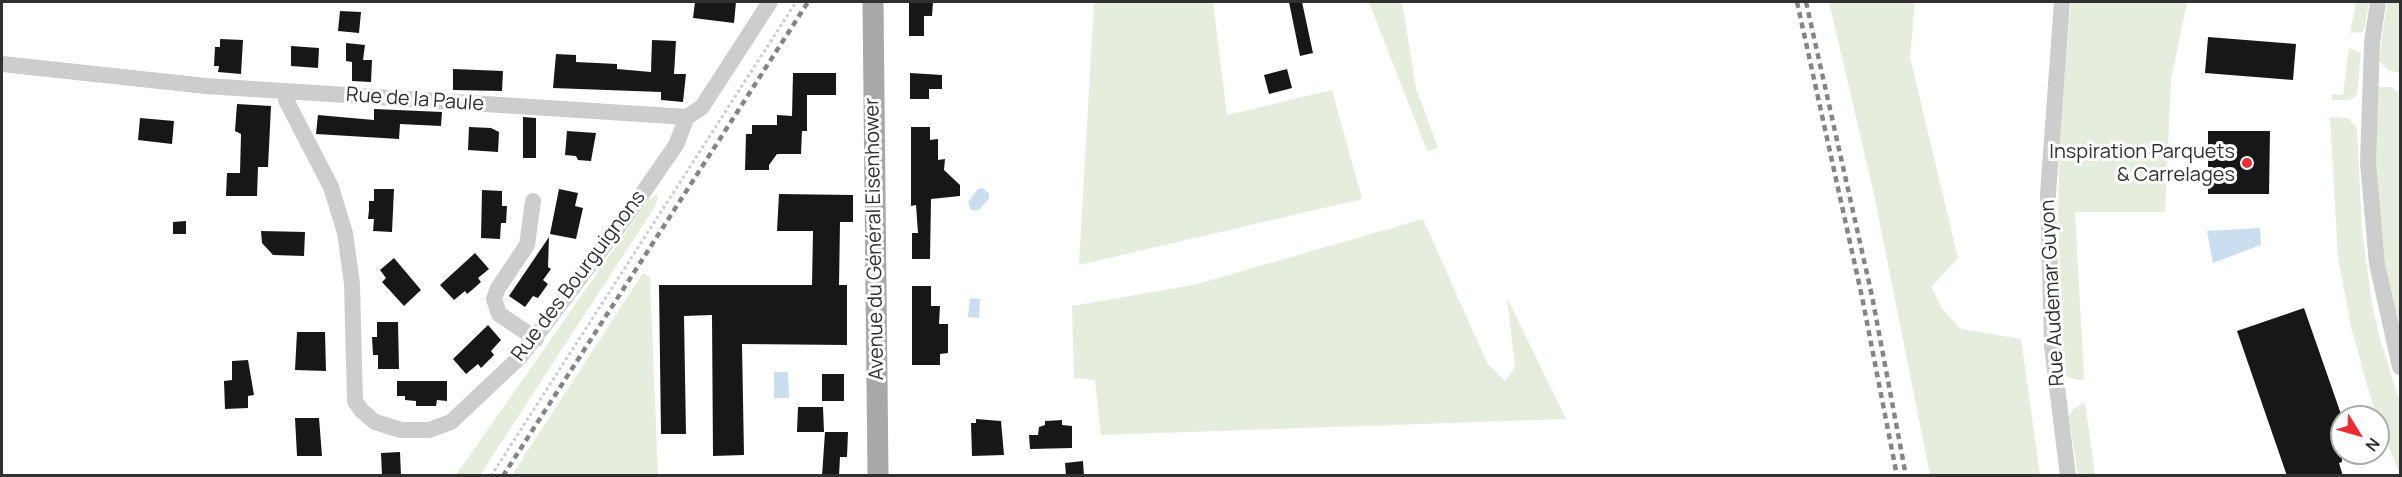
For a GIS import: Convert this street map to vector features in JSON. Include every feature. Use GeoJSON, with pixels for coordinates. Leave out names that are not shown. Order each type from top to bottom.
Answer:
{"type":"FeatureCollection","features":[{"type":"Feature","properties":{"kind":"main road","name":"Avenue du Général Eisenhower"},"geometry":{"type":"LineString","coordinates":[[873,2],[878,476]]}},
{"type":"Feature","properties":{"kind":"street"},"geometry":{"type":"LineString","coordinates":[[687,117],[702,107],[770,2]]}},
{"type":"Feature","properties":{"kind":"street","name":"Rue Audemar Guyon"},"geometry":{"type":"LineString","coordinates":[[2062,2],[2048,194],[2052,346],[2068,476]]}},
{"type":"Feature","properties":{"kind":"street"},"geometry":{"type":"LineString","coordinates":[[2378,2],[2372,43],[2368,162],[2377,264],[2400,367]]}},
{"type":"Feature","properties":{"kind":"street","name":"Rue de la Paule"},"geometry":{"type":"LineString","coordinates":[[2,64],[112,78],[288,92],[687,117]]}},
{"type":"Feature","properties":{"kind":"street","name":"Rue des Bourguignons"},"geometry":{"type":"LineString","coordinates":[[288,92],[286,100],[331,188],[345,232],[352,284],[355,401],[361,410],[375,422],[401,430],[440,428],[465,412],[536,339],[676,145],[687,117]]}},
{"type":"Feature","properties":{"kind":"street"},"geometry":{"type":"LineString","coordinates":[[533,201],[527,245],[498,288],[494,299],[499,314],[536,339]]}},
{"type":"Feature","properties":{"kind":"path"},"geometry":{"type":"LineString","coordinates":[[491,476],[796,2]]}},
{"type":"Feature","properties":{"kind":"green space"},"geometry":{"type":"Polygon","coordinates":[[[1094,2],[1213,2],[1227,115],[1332,90],[1362,199],[1079,265],[1094,2]]]}},
{"type":"Feature","properties":{"kind":"green space"},"geometry":{"type":"Polygon","coordinates":[[[1369,2],[1402,2],[1416,88],[1438,148],[1427,151],[1369,2]]]}},
{"type":"Feature","properties":{"kind":"green space"},"geometry":{"type":"Polygon","coordinates":[[[1829,2],[1915,2],[1910,57],[1958,258],[1931,287],[1942,308],[1960,329],[2021,339],[2040,475],[1930,475],[1874,194],[1829,2]]]}},
{"type":"Feature","properties":{"kind":"green space"},"geometry":{"type":"Polygon","coordinates":[[[2071,2],[2187,2],[2171,79],[2165,212],[2075,212],[2084,379],[2079,380],[2067,377],[2063,363],[2058,215],[2060,129],[2071,2]]]}},
{"type":"Feature","properties":{"kind":"green space"},"geometry":{"type":"Polygon","coordinates":[[[2356,2],[2369,2],[2365,26],[2362,32],[2350,33],[2356,2]]]}},
{"type":"Feature","properties":{"kind":"green space"},"geometry":{"type":"Polygon","coordinates":[[[2387,2],[2400,2],[2400,73],[2388,70],[2379,61],[2387,2]]]}},
{"type":"Feature","properties":{"kind":"green space"},"geometry":{"type":"Polygon","coordinates":[[[2349,48],[2361,53],[2357,95],[2349,100],[2332,100],[2332,94],[2343,95],[2349,48]]]}},
{"type":"Feature","properties":{"kind":"green space"},"geometry":{"type":"Polygon","coordinates":[[[2377,87],[2391,87],[2400,94],[2400,339],[2385,261],[2375,167],[2377,87]]]}},
{"type":"Feature","properties":{"kind":"green space"},"geometry":{"type":"Polygon","coordinates":[[[2330,117],[2348,118],[2357,128],[2362,231],[2372,304],[2380,339],[2400,403],[2400,475],[2390,449],[2390,405],[2373,405],[2351,327],[2338,258],[2330,117]]]}},
{"type":"Feature","properties":{"kind":"green space"},"geometry":{"type":"Polygon","coordinates":[[[658,194],[656,205],[480,475],[456,475],[649,199],[658,194]]]}},
{"type":"Feature","properties":{"kind":"green space"},"geometry":{"type":"Polygon","coordinates":[[[1423,219],[1487,363],[1505,381],[1515,367],[1507,298],[1566,419],[1101,435],[1095,380],[1074,378],[1072,306],[1194,285],[1423,219]]]}},
{"type":"Feature","properties":{"kind":"green space"},"geometry":{"type":"Polygon","coordinates":[[[643,273],[650,277],[658,475],[512,475],[643,273]]]}},
{"type":"Feature","properties":{"kind":"green space"},"geometry":{"type":"Polygon","coordinates":[[[2085,402],[2095,475],[2078,475],[2069,417],[2072,410],[2085,402]]]}},
{"type":"Feature","properties":{"kind":"water"},"geometry":{"type":"Polygon","coordinates":[[[982,188],[989,193],[989,198],[979,210],[971,210],[968,202],[978,189],[982,188]]]}},
{"type":"Feature","properties":{"kind":"water"},"geometry":{"type":"Polygon","coordinates":[[[2260,228],[2261,245],[2213,263],[2207,231],[2260,228]]]}},
{"type":"Feature","properties":{"kind":"water"},"geometry":{"type":"Polygon","coordinates":[[[970,298],[980,299],[979,318],[968,317],[970,298]]]}},
{"type":"Feature","properties":{"kind":"water"},"geometry":{"type":"Polygon","coordinates":[[[774,372],[788,372],[789,398],[774,398],[774,372]]]}},
{"type":"Feature","properties":{"kind":"building"},"geometry":{"type":"Polygon","coordinates":[[[695,2],[736,2],[734,23],[693,18],[695,2]]]}},
{"type":"Feature","properties":{"kind":"building"},"geometry":{"type":"Polygon","coordinates":[[[909,2],[933,2],[932,16],[924,16],[924,36],[909,36],[909,2]]]}},
{"type":"Feature","properties":{"kind":"building"},"geometry":{"type":"Polygon","coordinates":[[[1289,2],[1302,2],[1313,53],[1300,56],[1289,2]]]}},
{"type":"Feature","properties":{"kind":"building"},"geometry":{"type":"Polygon","coordinates":[[[340,11],[361,12],[359,33],[338,31],[340,11]]]}},
{"type":"Feature","properties":{"kind":"building"},"geometry":{"type":"Polygon","coordinates":[[[2208,37],[2296,44],[2293,80],[2205,73],[2208,37]]]}},
{"type":"Feature","properties":{"kind":"building"},"geometry":{"type":"Polygon","coordinates":[[[220,39],[243,40],[241,74],[218,72],[219,66],[214,66],[215,47],[220,47],[220,39]]]}},
{"type":"Feature","properties":{"kind":"building"},"geometry":{"type":"Polygon","coordinates":[[[652,40],[676,41],[674,74],[686,74],[683,102],[661,100],[661,92],[553,88],[556,54],[576,55],[576,62],[617,64],[617,69],[651,72],[652,40]]]}},
{"type":"Feature","properties":{"kind":"building"},"geometry":{"type":"Polygon","coordinates":[[[346,43],[365,45],[363,60],[372,60],[371,82],[352,81],[352,62],[346,61],[346,43]]]}},
{"type":"Feature","properties":{"kind":"building"},"geometry":{"type":"Polygon","coordinates":[[[291,46],[319,48],[318,68],[291,66],[291,46]]]}},
{"type":"Feature","properties":{"kind":"building"},"geometry":{"type":"Polygon","coordinates":[[[453,69],[503,71],[502,91],[453,90],[453,69]]]}},
{"type":"Feature","properties":{"kind":"building"},"geometry":{"type":"Polygon","coordinates":[[[1287,69],[1292,88],[1269,94],[1264,75],[1287,69]]]}},
{"type":"Feature","properties":{"kind":"building"},"geometry":{"type":"Polygon","coordinates":[[[793,73],[836,73],[836,95],[807,95],[807,131],[802,131],[801,154],[777,154],[769,165],[769,170],[745,170],[746,134],[752,134],[752,125],[777,125],[777,115],[792,116],[793,73]]]}},
{"type":"Feature","properties":{"kind":"building"},"geometry":{"type":"Polygon","coordinates":[[[910,73],[942,75],[942,89],[929,89],[929,99],[910,99],[910,73]]]}},
{"type":"Feature","properties":{"kind":"building"},"geometry":{"type":"Polygon","coordinates":[[[237,104],[271,106],[268,167],[258,167],[257,196],[226,196],[227,173],[240,173],[241,134],[235,131],[237,104]]]}},
{"type":"Feature","properties":{"kind":"building"},"geometry":{"type":"Polygon","coordinates":[[[374,109],[442,112],[441,126],[400,124],[399,139],[316,134],[318,115],[374,120],[374,109]]]}},
{"type":"Feature","properties":{"kind":"building"},"geometry":{"type":"Polygon","coordinates":[[[523,117],[536,118],[536,158],[523,158],[523,117]]]}},
{"type":"Feature","properties":{"kind":"building"},"geometry":{"type":"Polygon","coordinates":[[[140,118],[174,121],[172,144],[138,140],[140,118]]]}},
{"type":"Feature","properties":{"kind":"building"},"geometry":{"type":"Polygon","coordinates":[[[469,127],[491,128],[499,132],[498,152],[468,150],[469,127]]]}},
{"type":"Feature","properties":{"kind":"building"},"geometry":{"type":"Polygon","coordinates":[[[911,127],[930,127],[930,140],[938,139],[938,160],[945,159],[944,170],[960,185],[960,196],[931,199],[930,259],[912,259],[912,233],[918,233],[916,205],[911,206],[911,127]]]}},
{"type":"Feature","properties":{"kind":"building"},"geometry":{"type":"Polygon","coordinates":[[[567,131],[596,133],[591,161],[578,160],[576,156],[565,155],[567,131]]]}},
{"type":"Feature","properties":{"kind":"building"},"geometry":{"type":"Polygon","coordinates":[[[2208,131],[2270,131],[2269,194],[2208,194],[2208,131]]]}},
{"type":"Feature","properties":{"kind":"building"},"geometry":{"type":"Polygon","coordinates":[[[374,189],[394,189],[392,232],[373,231],[374,219],[368,219],[369,201],[374,201],[374,189]]]}},
{"type":"Feature","properties":{"kind":"building"},"geometry":{"type":"Polygon","coordinates":[[[559,189],[578,193],[575,206],[583,208],[576,239],[550,234],[559,189]]]}},
{"type":"Feature","properties":{"kind":"building"},"geometry":{"type":"Polygon","coordinates":[[[482,190],[502,191],[502,206],[507,206],[506,223],[501,223],[500,239],[481,238],[482,190]]]}},
{"type":"Feature","properties":{"kind":"building"},"geometry":{"type":"Polygon","coordinates":[[[779,194],[853,195],[853,222],[840,222],[839,285],[847,285],[847,345],[742,344],[744,455],[713,456],[712,315],[684,316],[686,434],[661,434],[659,285],[812,285],[813,231],[777,231],[779,194]]]}},
{"type":"Feature","properties":{"kind":"building"},"geometry":{"type":"Polygon","coordinates":[[[186,221],[186,234],[173,234],[173,222],[186,221]]]}},
{"type":"Feature","properties":{"kind":"building"},"geometry":{"type":"Polygon","coordinates":[[[261,231],[305,232],[304,256],[273,255],[262,243],[261,231]]]}},
{"type":"Feature","properties":{"kind":"building"},"geometry":{"type":"Polygon","coordinates":[[[549,237],[548,267],[551,269],[543,280],[548,284],[538,298],[533,296],[525,307],[509,296],[549,237]]]}},
{"type":"Feature","properties":{"kind":"building"},"geometry":{"type":"Polygon","coordinates":[[[475,253],[489,269],[478,278],[481,282],[472,290],[467,294],[465,291],[454,300],[440,285],[475,253]]]}},
{"type":"Feature","properties":{"kind":"building"},"geometry":{"type":"Polygon","coordinates":[[[394,258],[421,290],[404,306],[382,282],[386,278],[380,270],[394,258]]]}},
{"type":"Feature","properties":{"kind":"building"},"geometry":{"type":"Polygon","coordinates":[[[912,286],[931,286],[931,306],[940,306],[939,324],[948,324],[948,353],[940,354],[940,365],[912,365],[912,286]]]}},
{"type":"Feature","properties":{"kind":"building"},"geometry":{"type":"Polygon","coordinates":[[[2304,308],[2338,405],[2330,405],[2330,465],[2340,465],[2343,476],[2287,476],[2237,331],[2304,308]]]}},
{"type":"Feature","properties":{"kind":"building"},"geometry":{"type":"Polygon","coordinates":[[[377,322],[398,322],[399,369],[378,369],[378,355],[373,355],[372,337],[377,337],[377,322]]]}},
{"type":"Feature","properties":{"kind":"building"},"geometry":{"type":"Polygon","coordinates":[[[488,325],[501,340],[491,351],[494,355],[481,368],[478,364],[466,374],[453,359],[488,325]]]}},
{"type":"Feature","properties":{"kind":"building"},"geometry":{"type":"Polygon","coordinates":[[[297,332],[325,332],[326,371],[295,370],[297,332]]]}},
{"type":"Feature","properties":{"kind":"building"},"geometry":{"type":"Polygon","coordinates":[[[248,360],[254,395],[248,396],[248,408],[225,409],[224,381],[232,380],[232,361],[248,360]]]}},
{"type":"Feature","properties":{"kind":"building"},"geometry":{"type":"Polygon","coordinates":[[[822,374],[844,374],[844,401],[822,401],[822,374]]]}},
{"type":"Feature","properties":{"kind":"building"},"geometry":{"type":"Polygon","coordinates":[[[397,381],[447,381],[447,401],[437,400],[436,406],[416,406],[416,401],[405,400],[405,396],[397,396],[397,381]]]}},
{"type":"Feature","properties":{"kind":"building"},"geometry":{"type":"Polygon","coordinates":[[[798,407],[823,407],[824,432],[797,432],[798,407]]]}},
{"type":"Feature","properties":{"kind":"building"},"geometry":{"type":"Polygon","coordinates":[[[295,418],[319,418],[322,456],[297,456],[295,418]]]}},
{"type":"Feature","properties":{"kind":"building"},"geometry":{"type":"Polygon","coordinates":[[[976,419],[1001,421],[1004,455],[972,456],[971,423],[976,423],[976,419]]]}},
{"type":"Feature","properties":{"kind":"building"},"geometry":{"type":"Polygon","coordinates":[[[1062,420],[1062,425],[1072,426],[1072,448],[1030,449],[1029,435],[1038,435],[1039,427],[1045,425],[1045,421],[1062,420]]]}},
{"type":"Feature","properties":{"kind":"building"},"geometry":{"type":"Polygon","coordinates":[[[825,432],[848,432],[847,457],[840,457],[839,476],[822,476],[825,432]]]}},
{"type":"Feature","properties":{"kind":"building"},"geometry":{"type":"Polygon","coordinates":[[[400,452],[401,476],[382,476],[381,453],[400,452]]]}},
{"type":"Feature","properties":{"kind":"building"},"geometry":{"type":"Polygon","coordinates":[[[1083,461],[1084,476],[1066,476],[1065,463],[1083,461]]]}},
{"type":"Feature","properties":{"kind":"railway"},"geometry":{"type":"LineString","coordinates":[[503,476],[808,2]]}},
{"type":"Feature","properties":{"kind":"railway"},"geometry":{"type":"LineString","coordinates":[[1797,2],[1862,297],[1897,476]]}},
{"type":"Feature","properties":{"kind":"railway"},"geometry":{"type":"LineString","coordinates":[[1806,2],[1872,296],[1906,476]]}},
{"type":"Feature","properties":{"kind":"place","name":"Inspiration Parquets & Carrelages"},"geometry":{"type":"Point","coordinates":[2247,163]}}]}
